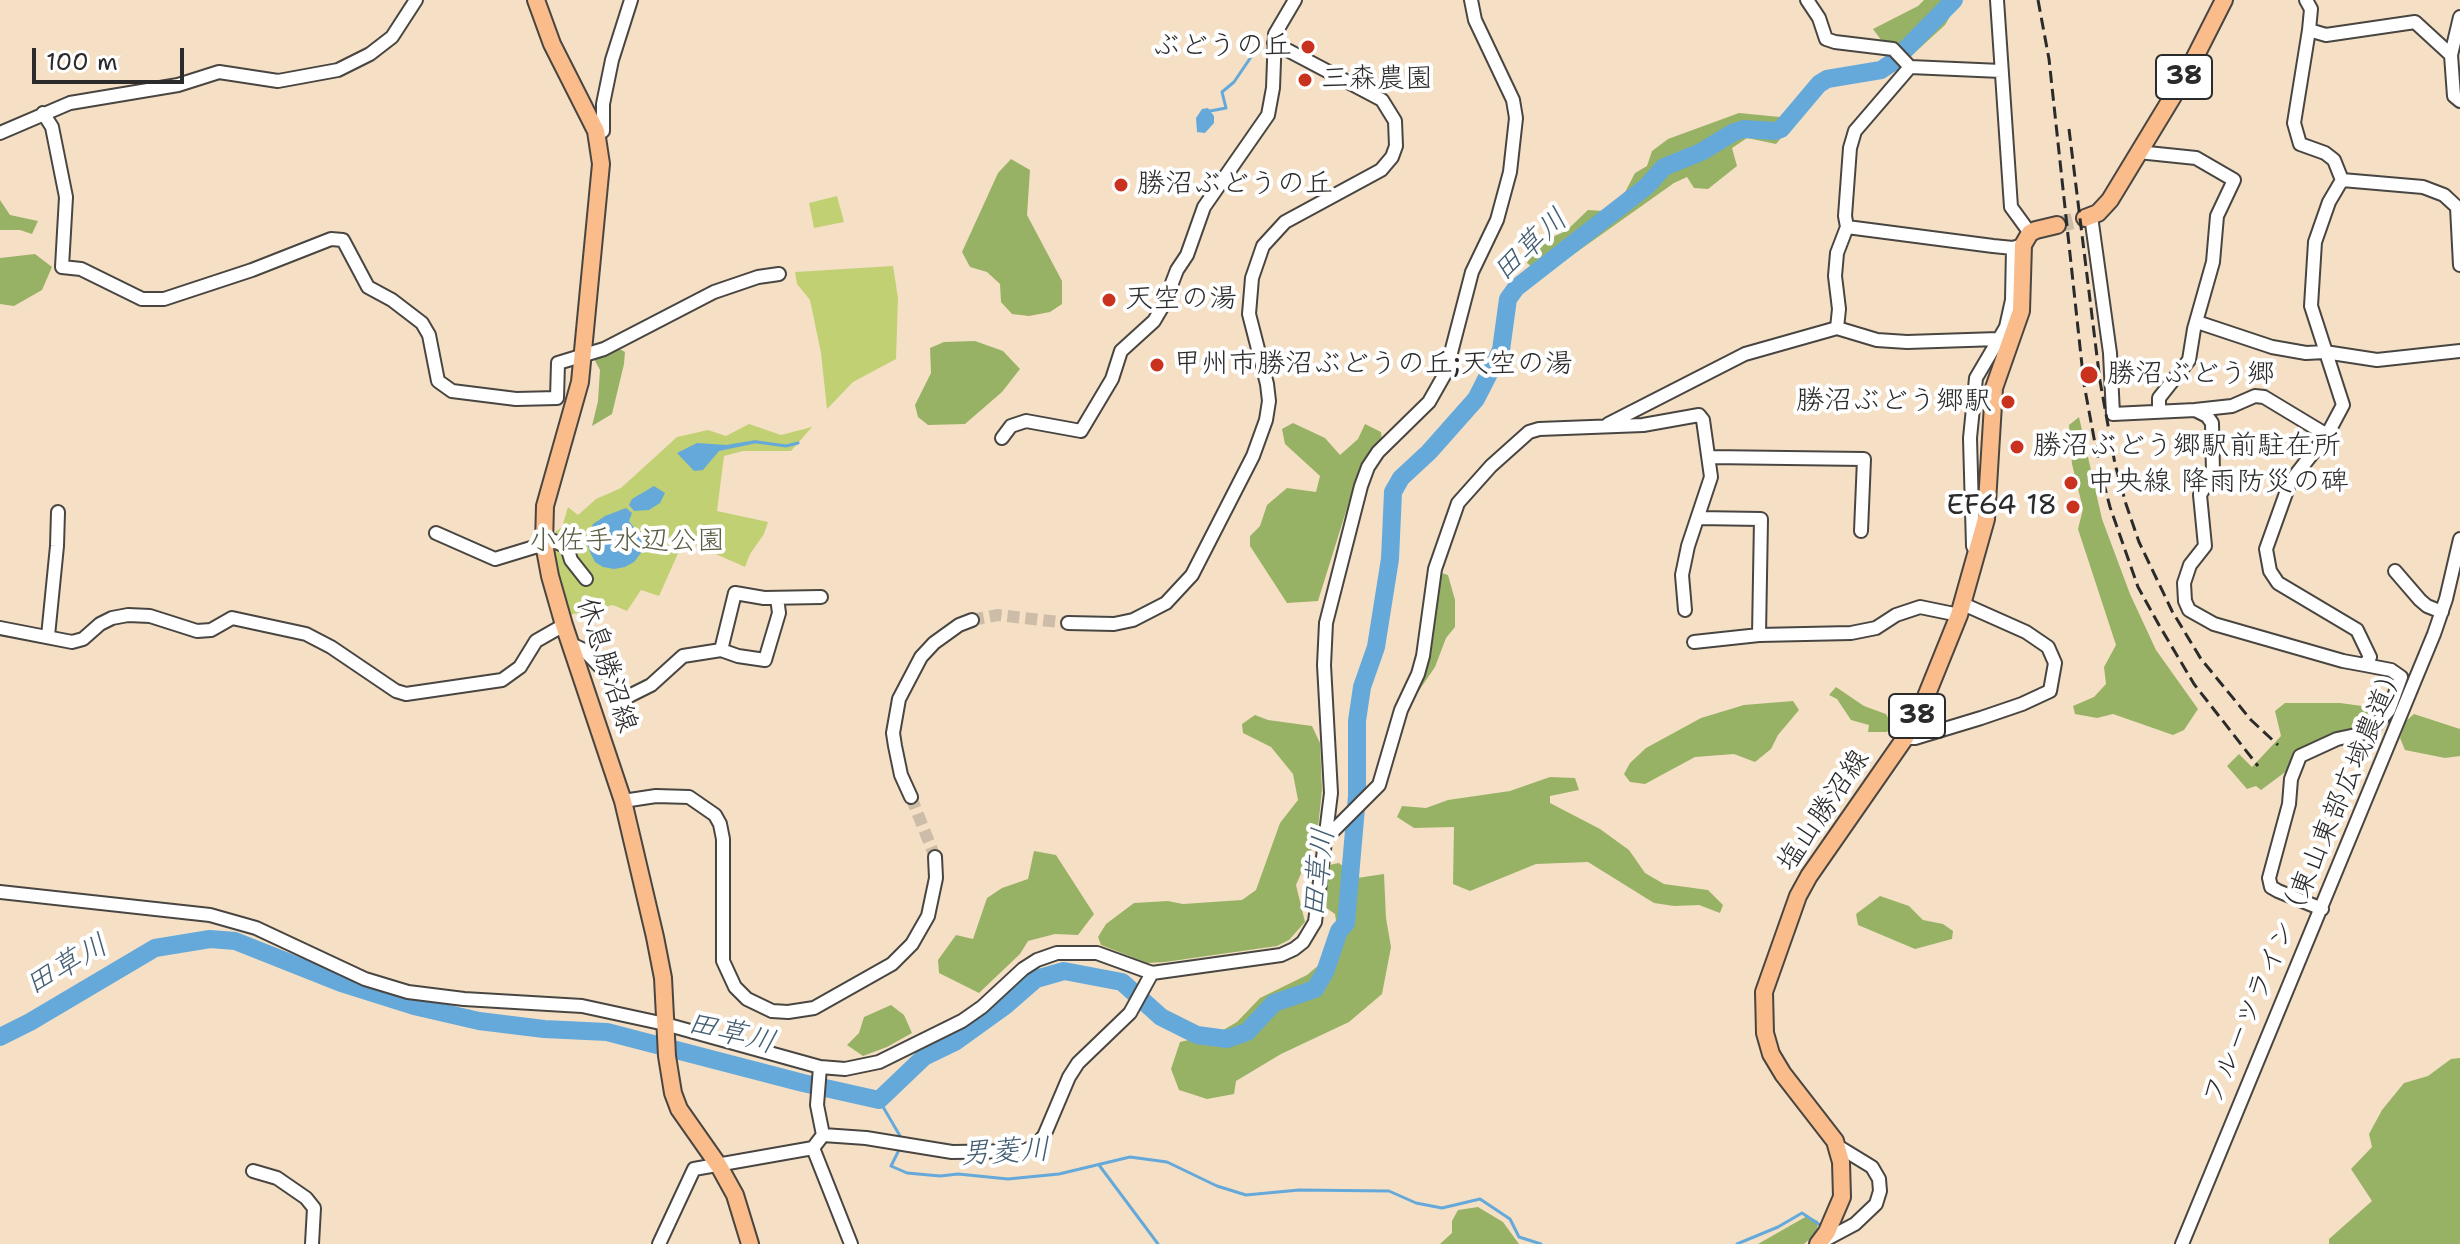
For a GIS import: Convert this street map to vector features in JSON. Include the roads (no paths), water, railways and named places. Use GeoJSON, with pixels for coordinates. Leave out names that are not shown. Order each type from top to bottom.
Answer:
{"type":"FeatureCollection","features":[{"type":"Feature","properties":{"kind":"main road","name":"休息勝沼線"},"geometry":{"type":"LineString","coordinates":[[536,0],[552,44],[597,135],[601,164],[584,356],[580,382],[545,506],[544,544],[564,625],[623,801],[655,937],[663,978],[667,1056],[673,1093],[679,1109],[719,1166],[735,1195],[750,1244]]}},
{"type":"Feature","properties":{"kind":"main road","name":"38"},"geometry":{"type":"LineString","coordinates":[[2088,217],[2105,206],[2187,73],[2224,0]]}},
{"type":"Feature","properties":{"kind":"main road"},"geometry":{"type":"LineString","coordinates":[[2022,242],[2057,225]]}},
{"type":"Feature","properties":{"kind":"main road","name":"塩山勝沼線"},"geometry":{"type":"LineString","coordinates":[[1818,1244],[1838,1212],[1843,1181],[1836,1145],[1771,1054],[1765,1033],[1764,992],[1798,896],[1905,738],[1921,709],[1961,610],[1986,519],[1994,388],[2021,311],[2022,242]]}},
{"type":"Feature","properties":{"kind":"street"},"geometry":{"type":"LineString","coordinates":[[0,133],[70,103],[178,85],[219,72],[278,81],[338,70],[370,54],[392,37],[416,0]]}},
{"type":"Feature","properties":{"kind":"street"},"geometry":{"type":"LineString","coordinates":[[597,135],[603,131],[603,104],[612,60],[631,0]]}},
{"type":"Feature","properties":{"kind":"street"},"geometry":{"type":"LineString","coordinates":[[1002,438],[1011,426],[1026,421],[1081,431],[1112,379],[1121,351],[1154,321],[1164,304],[1177,270],[1187,255],[1204,207],[1268,115],[1273,88],[1274,43],[1280,23],[1295,0]]}},
{"type":"Feature","properties":{"kind":"street"},"geometry":{"type":"LineString","coordinates":[[0,892],[44,899],[173,910],[234,921],[256,928],[365,979],[408,992],[464,999],[582,1006],[820,1067],[845,1069],[892,1056],[962,1021],[1023,969],[1057,953],[1097,953],[1152,973],[1281,955],[1294,949],[1303,942],[1315,922],[1331,793],[1324,665],[1326,623],[1361,486],[1378,452],[1429,402],[1446,372],[1472,272],[1497,220],[1510,172],[1516,118],[1513,100],[1475,20],[1471,0]]}},
{"type":"Feature","properties":{"kind":"street"},"geometry":{"type":"LineString","coordinates":[[1807,0],[1819,18],[1826,39],[1893,49],[1910,66],[2001,71]]}},
{"type":"Feature","properties":{"kind":"street"},"geometry":{"type":"LineString","coordinates":[[1978,555],[1973,546],[1970,438],[1976,378],[2006,327],[2022,242],[2011,207],[1997,0]]}},
{"type":"Feature","properties":{"kind":"street"},"geometry":{"type":"LineString","coordinates":[[2306,0],[2311,9],[2309,30],[2294,123],[2297,137],[2305,147],[2325,153],[2334,160],[2342,180]]}},
{"type":"Feature","properties":{"kind":"street"},"geometry":{"type":"LineString","coordinates":[[2460,17],[2451,55],[2454,96],[2460,101]]}},
{"type":"Feature","properties":{"kind":"street"},"geometry":{"type":"LineString","coordinates":[[2309,30],[2326,35],[2415,22],[2451,55]]}},
{"type":"Feature","properties":{"kind":"street"},"geometry":{"type":"LineString","coordinates":[[1068,623],[1114,624],[1133,620],[1166,603],[1192,575],[1253,456],[1266,420],[1269,401],[1267,384],[1249,314],[1252,278],[1263,246],[1285,222],[1381,170],[1392,157],[1396,146],[1395,121],[1382,100],[1274,43]]}},
{"type":"Feature","properties":{"kind":"street"},"geometry":{"type":"LineString","coordinates":[[1837,328],[1839,309],[1835,276],[1837,253],[1847,227],[1845,216],[1850,148],[1855,131],[1910,66]]}},
{"type":"Feature","properties":{"kind":"street"},"geometry":{"type":"LineString","coordinates":[[43,113],[52,127],[66,197],[62,267],[81,269],[142,299],[164,299],[252,270],[331,239],[343,240],[368,287],[392,300],[422,323],[429,335],[438,381],[452,391],[516,399],[557,398],[558,363],[584,356],[639,333],[714,292],[758,277],[779,274]]}},
{"type":"Feature","properties":{"kind":"street"},"geometry":{"type":"LineString","coordinates":[[2138,152],[2196,158],[2234,180],[2217,216],[2213,262],[2189,360],[2159,398],[2159,411]]}},
{"type":"Feature","properties":{"kind":"street"},"geometry":{"type":"LineString","coordinates":[[2342,180],[2411,185],[2444,195],[2457,207],[2460,265]]}},
{"type":"Feature","properties":{"kind":"street"},"geometry":{"type":"LineString","coordinates":[[2342,180],[2329,202],[2315,242],[2311,306],[2343,405],[2327,435],[2290,482],[2266,549],[2270,571],[2278,583],[2357,630],[2370,657],[2365,665]]}},
{"type":"Feature","properties":{"kind":"street"},"geometry":{"type":"LineString","coordinates":[[2088,217],[2110,353],[2113,414],[2232,406],[2255,396],[2264,397],[2327,435]]}},
{"type":"Feature","properties":{"kind":"street"},"geometry":{"type":"LineString","coordinates":[[1847,227],[2022,242]]}},
{"type":"Feature","properties":{"kind":"street"},"geometry":{"type":"LineString","coordinates":[[2197,322],[2272,347],[2306,353],[2325,352],[2377,360],[2443,350],[2460,351]]}},
{"type":"Feature","properties":{"kind":"street"},"geometry":{"type":"LineString","coordinates":[[1605,426],[1745,354],[1837,328],[1877,340],[1998,339]]}},
{"type":"Feature","properties":{"kind":"street"},"geometry":{"type":"LineString","coordinates":[[2195,410],[2207,416],[2212,423],[2213,473],[2200,495],[2205,546],[2190,565],[2184,583],[2189,610],[2214,624],[2343,661],[2391,670],[2401,677],[2389,710],[2370,732],[2337,739],[2300,756],[2291,779],[2289,804],[2269,878],[2271,887],[2322,909]]}},
{"type":"Feature","properties":{"kind":"street"},"geometry":{"type":"LineString","coordinates":[[1327,837],[1379,785],[1401,710],[1418,674],[1435,569],[1458,503],[1491,466],[1529,432],[1643,425],[1699,415],[1703,420],[1711,477],[1682,575],[1685,610]]}},
{"type":"Feature","properties":{"kind":"street"},"geometry":{"type":"LineString","coordinates":[[1710,457],[1864,459],[1861,531]]}},
{"type":"Feature","properties":{"kind":"street"},"geometry":{"type":"LineString","coordinates":[[48,636],[58,512]]}},
{"type":"Feature","properties":{"kind":"street"},"geometry":{"type":"LineString","coordinates":[[1698,518],[1761,519],[1759,635]]}},
{"type":"Feature","properties":{"kind":"street"},"geometry":{"type":"LineString","coordinates":[[436,533],[495,559],[554,541],[567,547],[571,560],[586,579]]}},
{"type":"Feature","properties":{"kind":"street","name":"フルーツライン（東山東部広域農道）"},"geometry":{"type":"LineString","coordinates":[[2182,1244],[2388,751],[2442,612],[2460,539]]}},
{"type":"Feature","properties":{"kind":"street"},"geometry":{"type":"LineString","coordinates":[[2395,571],[2420,600],[2442,612]]}},
{"type":"Feature","properties":{"kind":"street"},"geometry":{"type":"LineString","coordinates":[[721,650],[735,593],[777,598],[821,597]]}},
{"type":"Feature","properties":{"kind":"street"},"geometry":{"type":"LineString","coordinates":[[571,644],[584,650],[608,675],[619,701],[651,685],[683,656],[721,650],[765,660],[779,613],[777,598]]}},
{"type":"Feature","properties":{"kind":"street"},"geometry":{"type":"LineString","coordinates":[[1694,642],[1759,635],[1851,633],[1876,628],[1896,615],[1920,607],[1961,610],[2026,632],[2048,647],[2055,663],[2050,691],[1994,713],[1915,738],[1905,738]]}},
{"type":"Feature","properties":{"kind":"street"},"geometry":{"type":"LineString","coordinates":[[0,628],[72,642],[83,639],[112,618],[128,615],[150,616],[197,631],[211,630],[232,618],[306,634],[396,691],[406,694],[502,680],[520,667],[536,641],[564,625]]}},
{"type":"Feature","properties":{"kind":"street"},"geometry":{"type":"LineString","coordinates":[[911,797],[901,775],[893,733],[899,699],[921,657],[946,632],[972,620]]}},
{"type":"Feature","properties":{"kind":"street"},"geometry":{"type":"LineString","coordinates":[[623,801],[656,796],[689,797],[715,815],[723,839],[723,961],[735,987],[747,999],[772,1011],[814,1008],[892,964],[912,944],[928,916],[936,878],[935,857]]}},
{"type":"Feature","properties":{"kind":"street"},"geometry":{"type":"LineString","coordinates":[[823,1135],[866,1138],[952,1152],[1023,1151],[1034,1147],[1042,1141],[1064,1086],[1078,1063],[1130,1013],[1152,973]]}},
{"type":"Feature","properties":{"kind":"street"},"geometry":{"type":"LineString","coordinates":[[659,1244],[694,1169],[813,1148],[823,1135],[817,1105],[820,1067]]}},
{"type":"Feature","properties":{"kind":"street"},"geometry":{"type":"LineString","coordinates":[[1818,1244],[1855,1224],[1876,1204],[1880,1191],[1879,1179],[1872,1167],[1836,1145]]}},
{"type":"Feature","properties":{"kind":"street"},"geometry":{"type":"LineString","coordinates":[[813,1148],[851,1244]]}},
{"type":"Feature","properties":{"kind":"street"},"geometry":{"type":"LineString","coordinates":[[253,1171],[277,1178],[306,1198],[314,1208],[312,1244]]}},
{"type":"Feature","properties":{"kind":"water"},"geometry":{"type":"Polygon","coordinates":[[[1208,108],[1214,116],[1214,123],[1205,133],[1197,132],[1196,118],[1202,109],[1208,108]]]}},
{"type":"Feature","properties":{"kind":"water"},"geometry":{"type":"Polygon","coordinates":[[[756,440],[757,443],[719,451],[703,470],[694,471],[677,453],[697,443],[726,445],[756,440]]]}},
{"type":"Feature","properties":{"kind":"water"},"geometry":{"type":"Polygon","coordinates":[[[654,486],[665,493],[660,503],[649,510],[634,511],[629,505],[632,499],[654,486]]]}},
{"type":"Feature","properties":{"kind":"water"},"geometry":{"type":"Polygon","coordinates":[[[626,508],[632,513],[629,521],[643,540],[644,549],[634,562],[625,567],[603,567],[595,562],[590,552],[587,543],[589,534],[593,524],[626,508]]]}},
{"type":"Feature","properties":{"kind":"waterway","name":"田草川"},"geometry":{"type":"LineString","coordinates":[[0,1037],[155,948],[210,939],[235,941],[341,983],[414,1006],[479,1021],[544,1029],[607,1032],[879,1100],[924,1057],[955,1042],[1036,979],[1064,971],[1122,982],[1161,1017],[1197,1035],[1227,1039],[1247,1032],[1274,1003],[1315,989],[1325,972],[1339,931],[1346,923],[1357,796],[1357,721],[1362,687],[1376,647],[1390,559],[1393,492],[1401,478],[1429,452],[1476,399],[1501,350],[1508,299],[1516,288],[1647,186],[1664,167],[1701,152],[1734,132],[1781,129],[1819,84],[1827,79],[1881,70],[1893,62],[1954,0]]}},
{"type":"Feature","properties":{"kind":"waterway"},"geometry":{"type":"LineString","coordinates":[[1210,111],[1226,108],[1222,92],[1234,82],[1251,57]]}},
{"type":"Feature","properties":{"kind":"waterway"},"geometry":{"type":"LineString","coordinates":[[757,442],[786,446],[798,443]]}},
{"type":"Feature","properties":{"kind":"waterway","name":"男菱川"},"geometry":{"type":"LineString","coordinates":[[879,1100],[903,1141]]}},
{"type":"Feature","properties":{"kind":"waterway"},"geometry":{"type":"LineString","coordinates":[[900,1148],[891,1166],[907,1173],[940,1176],[958,1174],[1008,1179],[1059,1174],[1130,1157],[1167,1162],[1217,1186],[1246,1195],[1299,1190],[1389,1191],[1416,1203],[1442,1208],[1480,1199],[1510,1219],[1519,1237],[1541,1244]]}},
{"type":"Feature","properties":{"kind":"waterway","name":"男菱川"},"geometry":{"type":"LineString","coordinates":[[1099,1165],[1158,1244]]}},
{"type":"Feature","properties":{"kind":"waterway"},"geometry":{"type":"LineString","coordinates":[[1737,1244],[1802,1213],[1820,1225]]}},
{"type":"Feature","properties":{"kind":"tunnel"},"geometry":{"type":"LineString","coordinates":[[2057,225],[2085,218]]}},
{"type":"Feature","properties":{"kind":"tunnel"},"geometry":{"type":"LineString","coordinates":[[972,620],[998,615],[1068,623]]}},
{"type":"Feature","properties":{"kind":"tunnel"},"geometry":{"type":"LineString","coordinates":[[911,797],[935,857]]}},
{"type":"Feature","properties":{"kind":"railway"},"geometry":{"type":"LineString","coordinates":[[2038,0],[2049,59],[2084,384],[2110,507],[2138,587],[2159,625],[2194,684],[2258,766]]}},
{"type":"Feature","properties":{"kind":"railway"},"geometry":{"type":"LineString","coordinates":[[2069,129],[2100,381],[2115,464],[2126,504],[2139,542],[2172,611],[2201,659],[2251,720],[2278,745]]}},
{"type":"Feature","properties":{"kind":"place","name":"ぶどうの丘"},"geometry":{"type":"Point","coordinates":[1308,47]}},
{"type":"Feature","properties":{"kind":"place","name":"三森農園"},"geometry":{"type":"Point","coordinates":[1305,80]}},
{"type":"Feature","properties":{"kind":"place","name":"勝沼ぶどうの丘"},"geometry":{"type":"Point","coordinates":[1121,185]}},
{"type":"Feature","properties":{"kind":"place","name":"天空の湯"},"geometry":{"type":"Point","coordinates":[1109,300]}},
{"type":"Feature","properties":{"kind":"place","name":"甲州市勝沼ぶどうの丘;天空の湯"},"geometry":{"type":"Point","coordinates":[1157,365]}},
{"type":"Feature","properties":{"kind":"place","name":"勝沼ぶどう郷"},"geometry":{"type":"Point","coordinates":[2089,375]}},
{"type":"Feature","properties":{"kind":"place","name":"勝沼ぶどう郷駅"},"geometry":{"type":"Point","coordinates":[2008,402]}},
{"type":"Feature","properties":{"kind":"place","name":"勝沼ぶどう郷駅前駐在所"},"geometry":{"type":"Point","coordinates":[2017,447]}},
{"type":"Feature","properties":{"kind":"place","name":"中央線 降雨防災の碑"},"geometry":{"type":"Point","coordinates":[2071,483]}},
{"type":"Feature","properties":{"kind":"place","name":"EF64 18"},"geometry":{"type":"Point","coordinates":[2073,507]}},
{"type":"Feature","properties":{"kind":"park label","name":"小佐手水辺公園"},"geometry":{"type":"Point","coordinates":[627,542]}}]}
